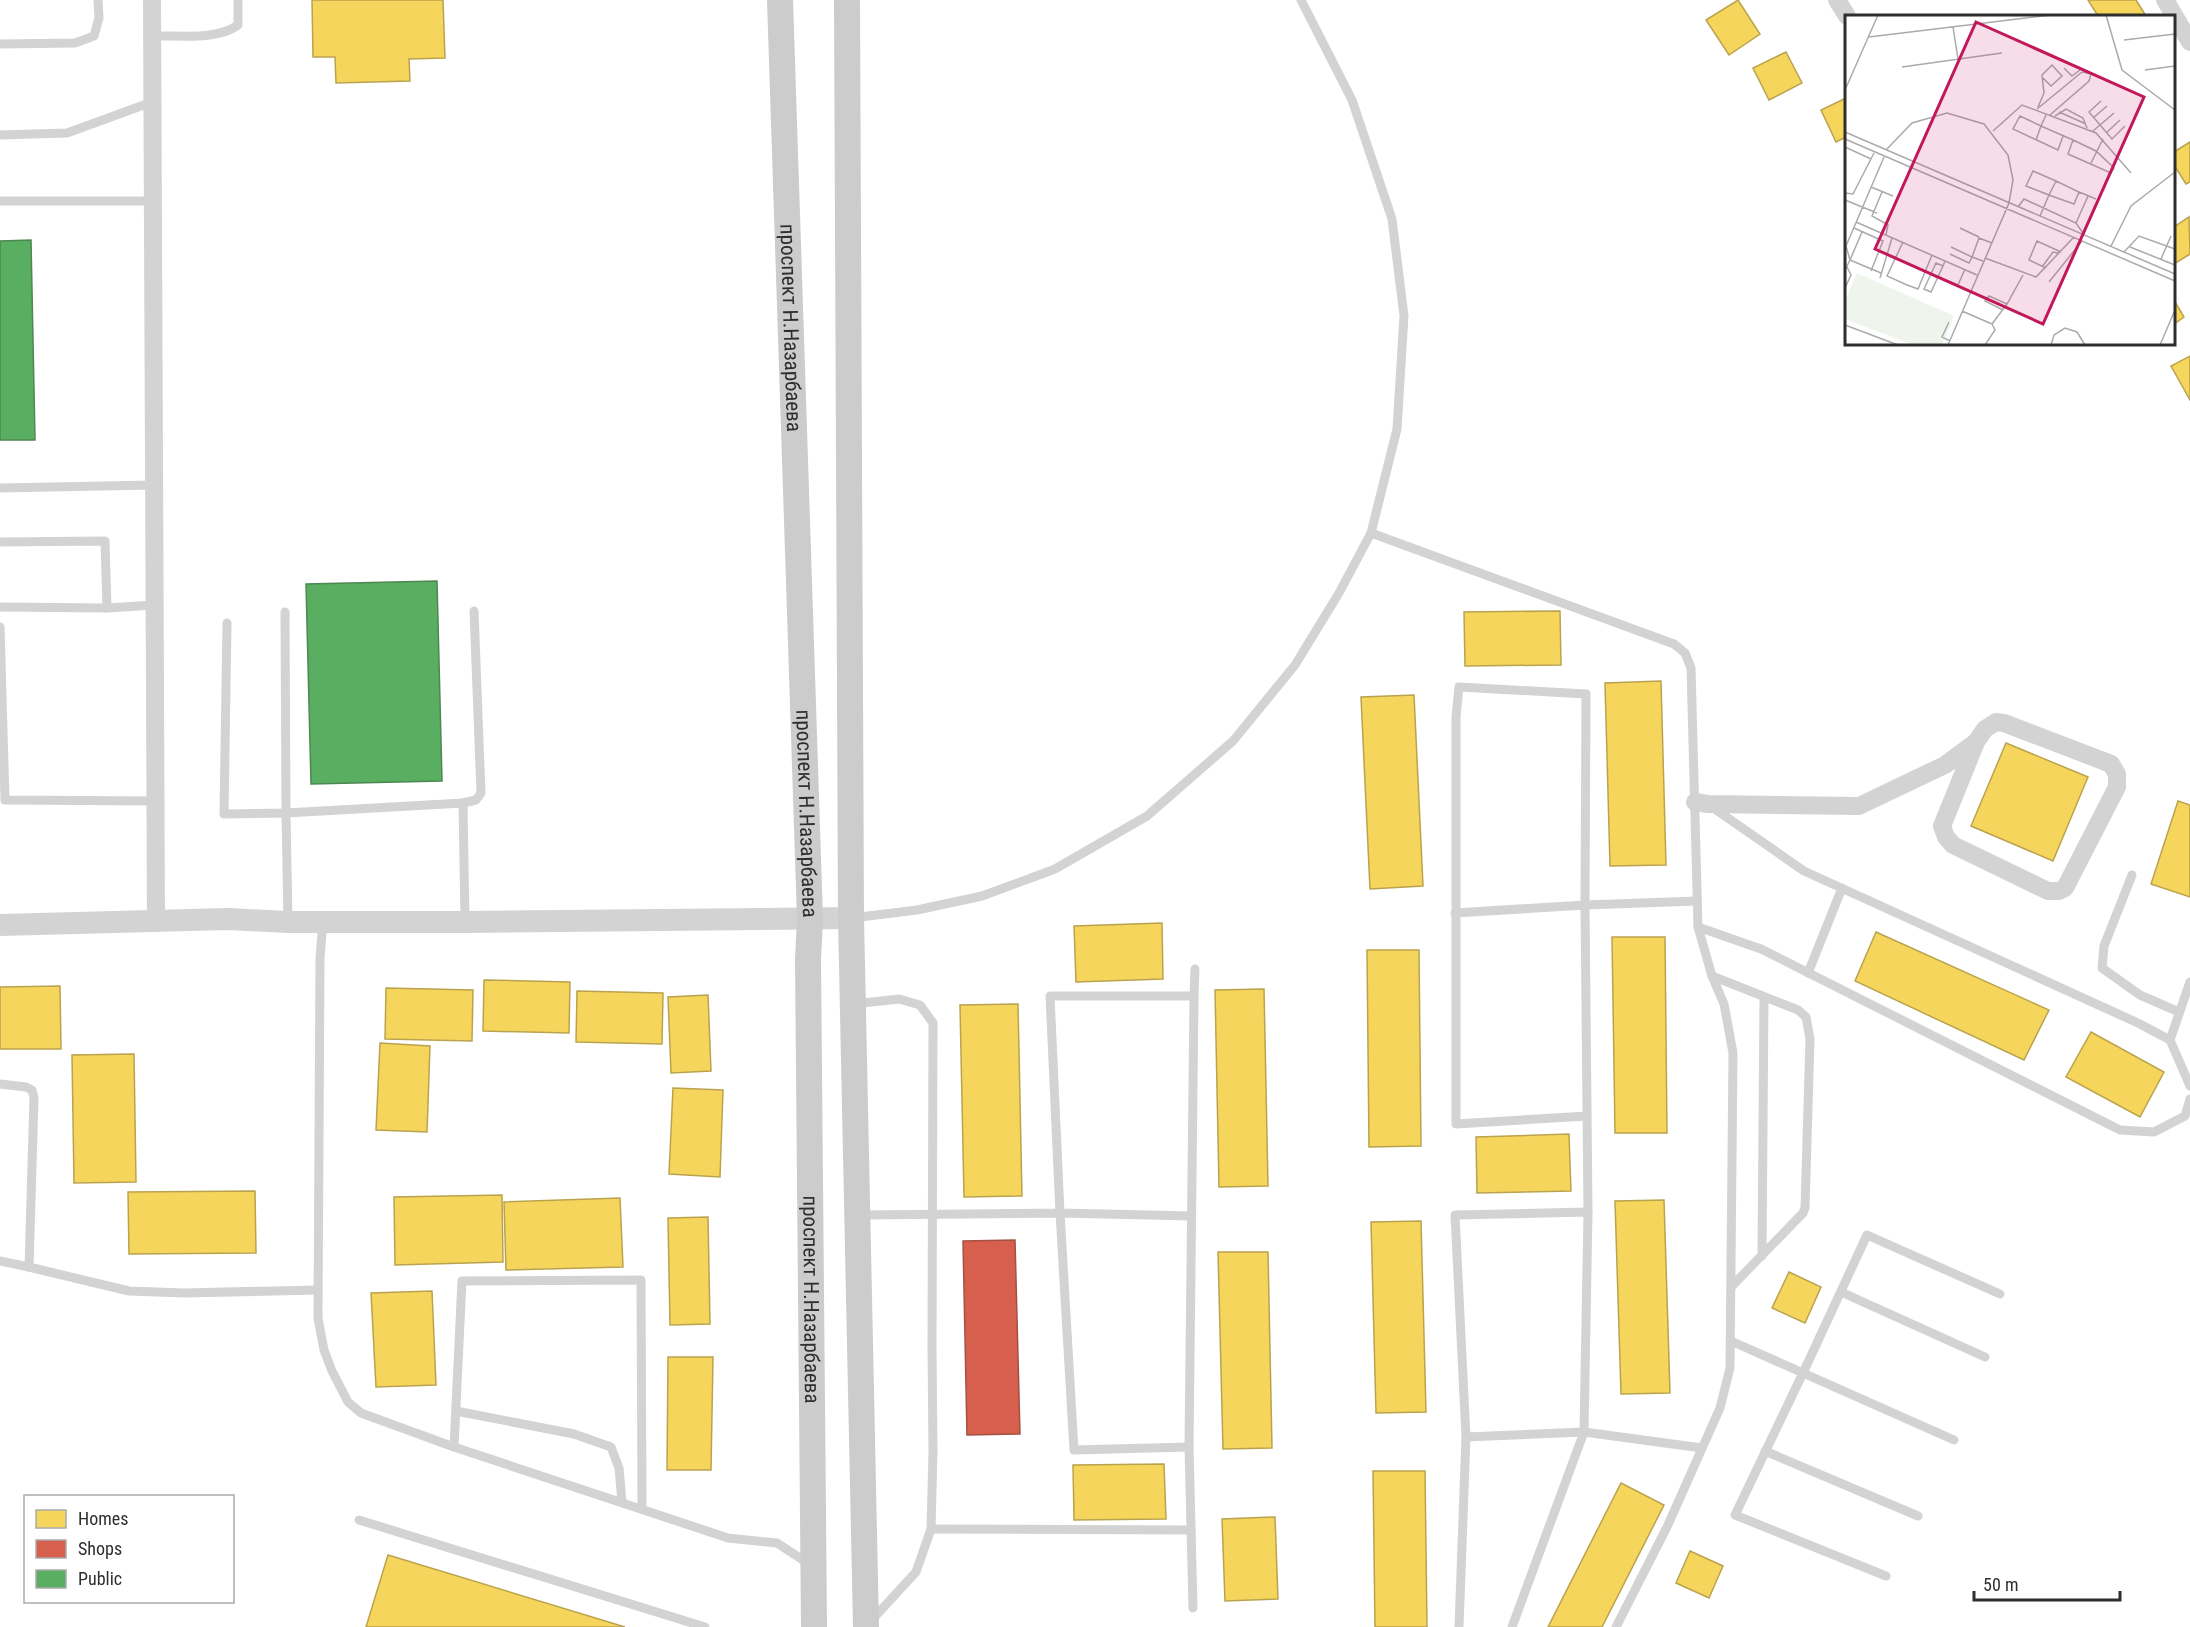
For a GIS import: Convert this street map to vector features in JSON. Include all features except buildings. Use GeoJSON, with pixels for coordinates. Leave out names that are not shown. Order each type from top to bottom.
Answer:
{"type":"FeatureCollection","features":[{"type":"Feature","properties":{"kind":"main road","name":"проспект Н.Назарбаева"},"geometry":{"type":"LineString","coordinates":[[780,0],[810,919],[808,970],[814,1627]]}},
{"type":"Feature","properties":{"kind":"main road","name":"проспект Н.Назарбаева"},"geometry":{"type":"LineString","coordinates":[[847,0],[851,918],[867,1627]]}},
{"type":"Feature","properties":{"kind":"street"},"geometry":{"type":"LineString","coordinates":[[152,0],[156,922]]}},
{"type":"Feature","properties":{"kind":"street"},"geometry":{"type":"LineString","coordinates":[[1837,0],[1846,15]]}},
{"type":"Feature","properties":{"kind":"street"},"geometry":{"type":"LineString","coordinates":[[2165,0],[2174,15]]}},
{"type":"Feature","properties":{"kind":"street"},"geometry":{"type":"LineString","coordinates":[[2175,17],[2190,42]]}},
{"type":"Feature","properties":{"kind":"street"},"geometry":{"type":"LineString","coordinates":[[1701,803],[1859,806],[1945,765],[1976,742],[1985,729],[1996,722],[2004,723],[2111,764],[2116,774],[2117,788],[2065,888],[2059,891],[2048,891],[1953,845],[1946,837],[1942,826],[1976,742]]}},
{"type":"Feature","properties":{"kind":"street"},"geometry":{"type":"LineString","coordinates":[[0,925],[228,919],[288,922],[465,922],[851,918]]}},
{"type":"Feature","properties":{"kind":"lane"},"geometry":{"type":"LineString","coordinates":[[0,44],[75,43],[94,36],[99,18],[98,0]]}},
{"type":"Feature","properties":{"kind":"lane"},"geometry":{"type":"LineString","coordinates":[[152,36],[228,33],[238,25],[238,0]]}},
{"type":"Feature","properties":{"kind":"lane"},"geometry":{"type":"LineString","coordinates":[[851,918],[917,910],[982,896],[1055,869],[1147,816],[1233,741],[1295,665],[1339,593],[1371,533],[1397,429],[1404,316],[1395,241],[1392,219],[1352,100],[1301,0]]}},
{"type":"Feature","properties":{"kind":"lane"},"geometry":{"type":"LineString","coordinates":[[0,135],[67,133],[152,102]]}},
{"type":"Feature","properties":{"kind":"lane"},"geometry":{"type":"LineString","coordinates":[[0,201],[153,201]]}},
{"type":"Feature","properties":{"kind":"lane"},"geometry":{"type":"LineString","coordinates":[[0,488],[154,485]]}},
{"type":"Feature","properties":{"kind":"lane"},"geometry":{"type":"LineString","coordinates":[[1371,533],[1674,644],[1685,653],[1691,668],[1701,803],[1698,927],[1712,976],[1724,1004],[1733,1053],[1731,1368],[1720,1408],[1667,1527],[1616,1627]]}},
{"type":"Feature","properties":{"kind":"lane"},"geometry":{"type":"LineString","coordinates":[[0,542],[105,541],[107,608]]}},
{"type":"Feature","properties":{"kind":"lane"},"geometry":{"type":"LineString","coordinates":[[0,607],[107,608],[155,605]]}},
{"type":"Feature","properties":{"kind":"lane"},"geometry":{"type":"LineString","coordinates":[[227,623],[224,813],[286,813],[463,803],[476,800],[481,793],[474,611]]}},
{"type":"Feature","properties":{"kind":"lane"},"geometry":{"type":"LineString","coordinates":[[285,612],[288,922]]}},
{"type":"Feature","properties":{"kind":"lane"},"geometry":{"type":"LineString","coordinates":[[0,627],[5,800],[156,801]]}},
{"type":"Feature","properties":{"kind":"lane"},"geometry":{"type":"LineString","coordinates":[[1512,1627],[1584,1432],[1588,1212],[1585,905],[1586,694],[1460,687],[1456,717],[1456,1124],[1587,1116]]}},
{"type":"Feature","properties":{"kind":"lane"},"geometry":{"type":"LineString","coordinates":[[463,803],[465,922]]}},
{"type":"Feature","properties":{"kind":"lane"},"geometry":{"type":"LineString","coordinates":[[1701,803],[1804,871],[2138,1023],[2170,1040],[2190,1086]]}},
{"type":"Feature","properties":{"kind":"lane"},"geometry":{"type":"LineString","coordinates":[[2132,874],[2104,946],[2102,968],[2140,995],[2179,1012]]}},
{"type":"Feature","properties":{"kind":"lane"},"geometry":{"type":"LineString","coordinates":[[1808,973],[1842,888]]}},
{"type":"Feature","properties":{"kind":"lane"},"geometry":{"type":"LineString","coordinates":[[1455,913],[1698,901]]}},
{"type":"Feature","properties":{"kind":"lane"},"geometry":{"type":"LineString","coordinates":[[323,921],[320,958],[318,1317],[324,1350],[348,1402],[361,1413],[454,1447],[728,1538],[777,1543],[814,1567]]}},
{"type":"Feature","properties":{"kind":"lane"},"geometry":{"type":"LineString","coordinates":[[1698,927],[1761,949],[2120,1130],[2154,1132],[2185,1116],[2190,1099]]}},
{"type":"Feature","properties":{"kind":"lane"},"geometry":{"type":"LineString","coordinates":[[1193,1608],[1189,1448],[1195,969]]}},
{"type":"Feature","properties":{"kind":"lane"},"geometry":{"type":"LineString","coordinates":[[1712,976],[1798,1010],[1806,1017],[1810,1039],[1805,1208],[1803,1213],[1732,1286]]}},
{"type":"Feature","properties":{"kind":"lane"},"geometry":{"type":"LineString","coordinates":[[2170,1040],[2190,982]]}},
{"type":"Feature","properties":{"kind":"lane"},"geometry":{"type":"LineString","coordinates":[[1189,1448],[1074,1450],[1050,996],[1194,996]]}},
{"type":"Feature","properties":{"kind":"lane"},"geometry":{"type":"LineString","coordinates":[[1762,1256],[1764,997]]}},
{"type":"Feature","properties":{"kind":"lane"},"geometry":{"type":"LineString","coordinates":[[853,1004],[899,999],[920,1005],[933,1023],[931,1529],[916,1572],[867,1627]]}},
{"type":"Feature","properties":{"kind":"lane"},"geometry":{"type":"LineString","coordinates":[[0,1084],[26,1087],[32,1090],[34,1098],[29,1267]]}},
{"type":"Feature","properties":{"kind":"lane"},"geometry":{"type":"LineString","coordinates":[[1459,1627],[1466,1437],[1455,1215],[1588,1212]]}},
{"type":"Feature","properties":{"kind":"lane"},"geometry":{"type":"LineString","coordinates":[[857,1215],[1060,1213],[1192,1216]]}},
{"type":"Feature","properties":{"kind":"lane"},"geometry":{"type":"LineString","coordinates":[[1886,1576],[1735,1515],[1867,1235],[2000,1294]]}},
{"type":"Feature","properties":{"kind":"lane"},"geometry":{"type":"LineString","coordinates":[[0,1261],[129,1291],[184,1293],[317,1290]]}},
{"type":"Feature","properties":{"kind":"lane"},"geometry":{"type":"LineString","coordinates":[[454,1447],[462,1281],[641,1280],[642,1509]]}},
{"type":"Feature","properties":{"kind":"lane"},"geometry":{"type":"LineString","coordinates":[[1841,1292],[1985,1357]]}},
{"type":"Feature","properties":{"kind":"lane"},"geometry":{"type":"LineString","coordinates":[[1731,1341],[1954,1440]]}},
{"type":"Feature","properties":{"kind":"lane"},"geometry":{"type":"LineString","coordinates":[[456,1411],[574,1434],[611,1447],[619,1467],[622,1502]]}},
{"type":"Feature","properties":{"kind":"lane"},"geometry":{"type":"LineString","coordinates":[[1466,1437],[1584,1432],[1702,1448]]}},
{"type":"Feature","properties":{"kind":"lane"},"geometry":{"type":"LineString","coordinates":[[1765,1452],[1918,1516]]}},
{"type":"Feature","properties":{"kind":"lane"},"geometry":{"type":"LineString","coordinates":[[359,1520],[705,1627]]}},
{"type":"Feature","properties":{"kind":"lane"},"geometry":{"type":"LineString","coordinates":[[931,1529],[1191,1530]]}}]}
